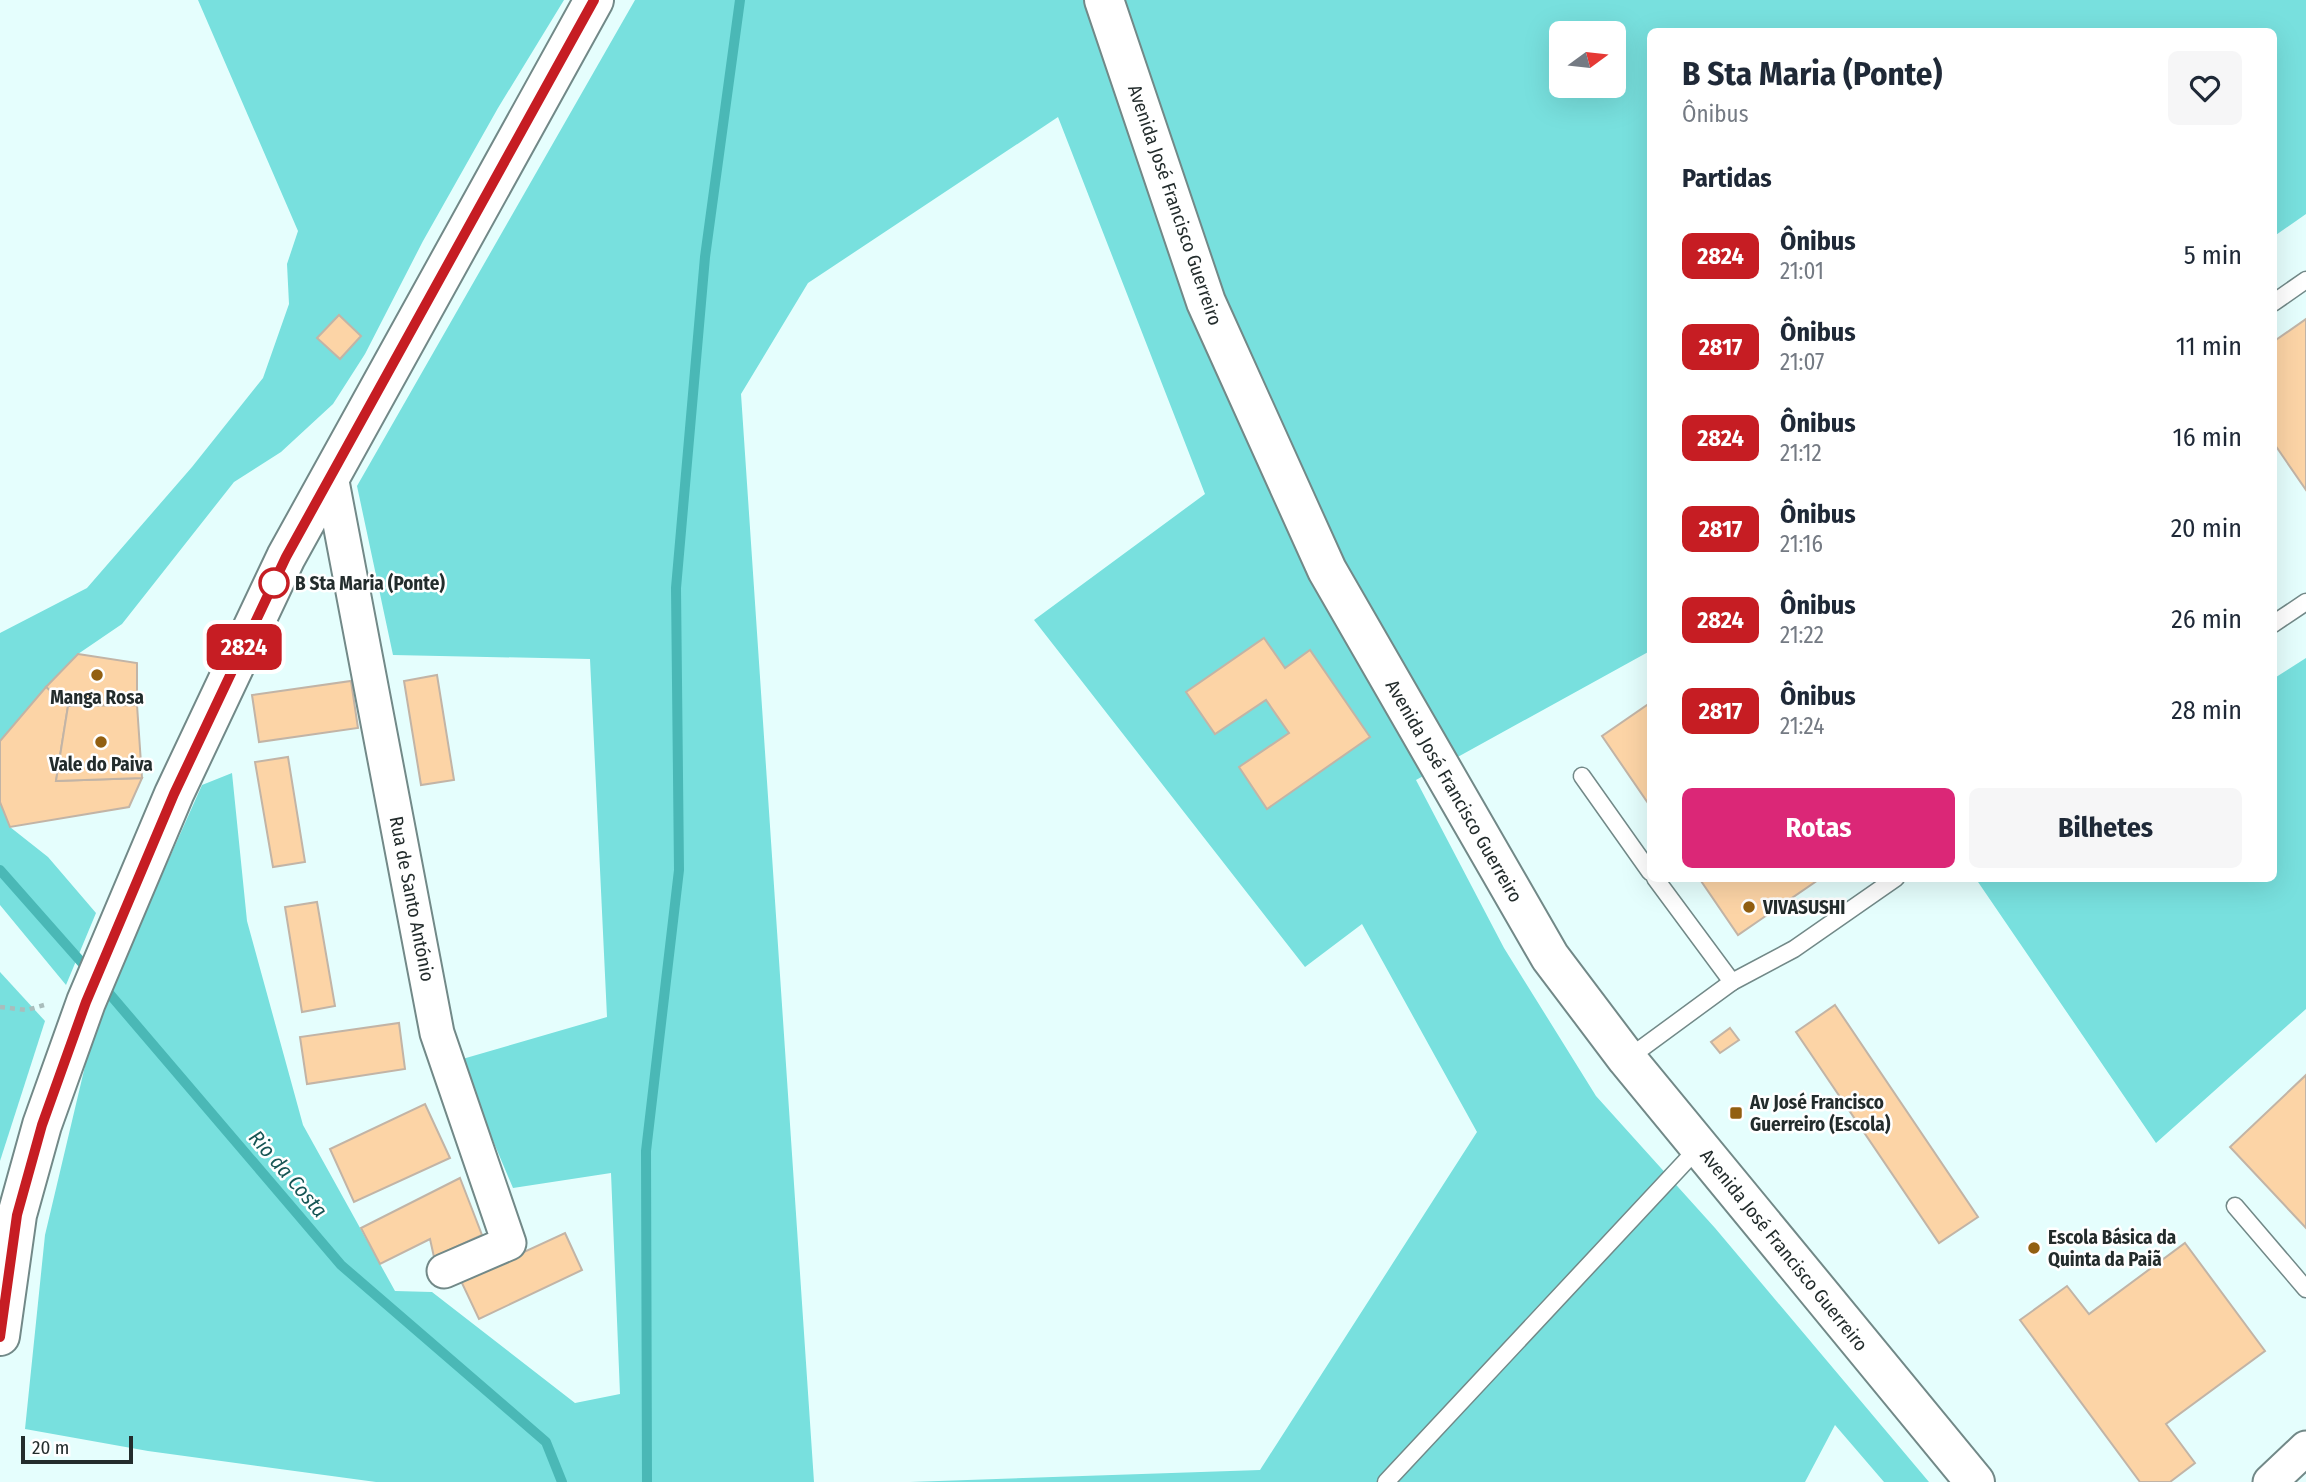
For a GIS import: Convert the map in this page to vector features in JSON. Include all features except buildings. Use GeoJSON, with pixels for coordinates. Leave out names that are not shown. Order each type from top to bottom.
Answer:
{"type":"FeatureCollection","features":[{"type":"Feature","properties":{"kind":"main road"},"geometry":{"type":"LineString","coordinates":[[0,1336],[8,1216],[86,1002],[174,794],[281,569],[594,0]]}},
{"type":"Feature","properties":{"kind":"main road","name":"Avenida José Francisco Guerreiro"},"geometry":{"type":"LineString","coordinates":[[1104,0],[1206,302],[1327,570],[1550,957],[1627,1059],[1975,1482]]}},
{"type":"Feature","properties":{"kind":"street","name":"Rua de Santo António"},"geometry":{"type":"LineString","coordinates":[[331,477],[437,1033],[509,1243],[444,1271]]}},
{"type":"Feature","properties":{"kind":"street"},"geometry":{"type":"LineString","coordinates":[[2270,1482],[2306,1448]]}},
{"type":"Feature","properties":{"kind":"lane"},"geometry":{"type":"LineString","coordinates":[[2277,300],[2306,280]]}},
{"type":"Feature","properties":{"kind":"lane"},"geometry":{"type":"LineString","coordinates":[[2277,621],[2306,602]]}},
{"type":"Feature","properties":{"kind":"lane"},"geometry":{"type":"LineString","coordinates":[[1582,776],[1647,868]]}},
{"type":"Feature","properties":{"kind":"lane"},"geometry":{"type":"LineString","coordinates":[[1658,882],[1732,982]]}},
{"type":"Feature","properties":{"kind":"lane"},"geometry":{"type":"LineString","coordinates":[[1627,1059],[1732,982],[1794,950],[1890,882]]}},
{"type":"Feature","properties":{"kind":"lane"},"geometry":{"type":"LineString","coordinates":[[1386,1482],[1699,1147]]}},
{"type":"Feature","properties":{"kind":"lane"},"geometry":{"type":"LineString","coordinates":[[2235,1206],[2306,1289]]}},
{"type":"Feature","properties":{"kind":"path"},"geometry":{"type":"LineString","coordinates":[[0,1007],[27,1010]]}},
{"type":"Feature","properties":{"kind":"shaded area"},"geometry":{"type":"Polygon","coordinates":[[[198,0],[564,0],[498,108],[423,241],[365,354],[333,404],[281,452],[234,482],[122,624],[78,654],[0,741],[0,633],[87,588],[192,467],[263,378],[289,304],[287,264],[298,231],[198,0]]]}},
{"type":"Feature","properties":{"kind":"shaded area"},"geometry":{"type":"Polygon","coordinates":[[[635,0],[2306,0],[2306,214],[2277,234],[2277,28],[1647,28],[1647,653],[1416,780],[1504,948],[1596,1096],[1715,1228],[1929,1482],[1884,1482],[1835,1425],[1805,1482],[910,1482],[1260,1470],[1477,1132],[1362,924],[1305,967],[1034,620],[1205,494],[1058,117],[808,283],[741,394],[814,1482],[376,1482],[148,1451],[25,1429],[45,1235],[90,1045],[127,953],[202,785],[232,773],[247,921],[303,1125],[395,1291],[432,1292],[575,1403],[620,1394],[611,1173],[513,1188],[459,1060],[607,1017],[590,659],[393,655],[357,486],[635,0]]]}},
{"type":"Feature","properties":{"kind":"shaded area"},"geometry":{"type":"Polygon","coordinates":[[[2306,658],[2306,1009],[2156,1143],[1978,882],[2277,882],[2277,676],[2306,658]]]}},
{"type":"Feature","properties":{"kind":"shaded area"},"geometry":{"type":"Polygon","coordinates":[[[0,802],[10,827],[48,857],[96,913],[66,985],[0,905],[0,802]]]}},
{"type":"Feature","properties":{"kind":"shaded area"},"geometry":{"type":"Polygon","coordinates":[[[0,972],[45,1021],[0,1161],[0,972]]]}},
{"type":"Feature","properties":{"kind":"waterway"},"geometry":{"type":"LineString","coordinates":[[647,1482],[646,1151],[679,870],[676,588],[705,257],[740,0]]}},
{"type":"Feature","properties":{"kind":"waterway","name":"Rio da Costa"},"geometry":{"type":"LineString","coordinates":[[0,870],[91,973]]}},
{"type":"Feature","properties":{"kind":"waterway","name":"Rio da Costa"},"geometry":{"type":"LineString","coordinates":[[102,985],[341,1265],[546,1442],[562,1482]]}},
{"type":"Feature","properties":{"kind":"bus line","name":"2824"},"geometry":{"type":"LineString","coordinates":[[0,1337],[17,1215],[42,1125],[113,934],[174,794],[286,557],[594,0]]}},
{"type":"Feature","properties":{"kind":"place","name":"B Sta Maria (Ponte)"},"geometry":{"type":"Point","coordinates":[274,583]}},
{"type":"Feature","properties":{"kind":"place","name":"Manga Rosa"},"geometry":{"type":"Point","coordinates":[97,675]}},
{"type":"Feature","properties":{"kind":"place","name":"Vale do Paiva"},"geometry":{"type":"Point","coordinates":[101,742]}},
{"type":"Feature","properties":{"kind":"place","name":"VIVASUSHI"},"geometry":{"type":"Point","coordinates":[1749,907]}},
{"type":"Feature","properties":{"kind":"place","name":"Av José Francisco Guerreiro (Escola)"},"geometry":{"type":"Point","coordinates":[1736,1113]}},
{"type":"Feature","properties":{"kind":"place","name":"Escola Básica da Quinta da Paiã"},"geometry":{"type":"Point","coordinates":[2034,1248]}}]}
